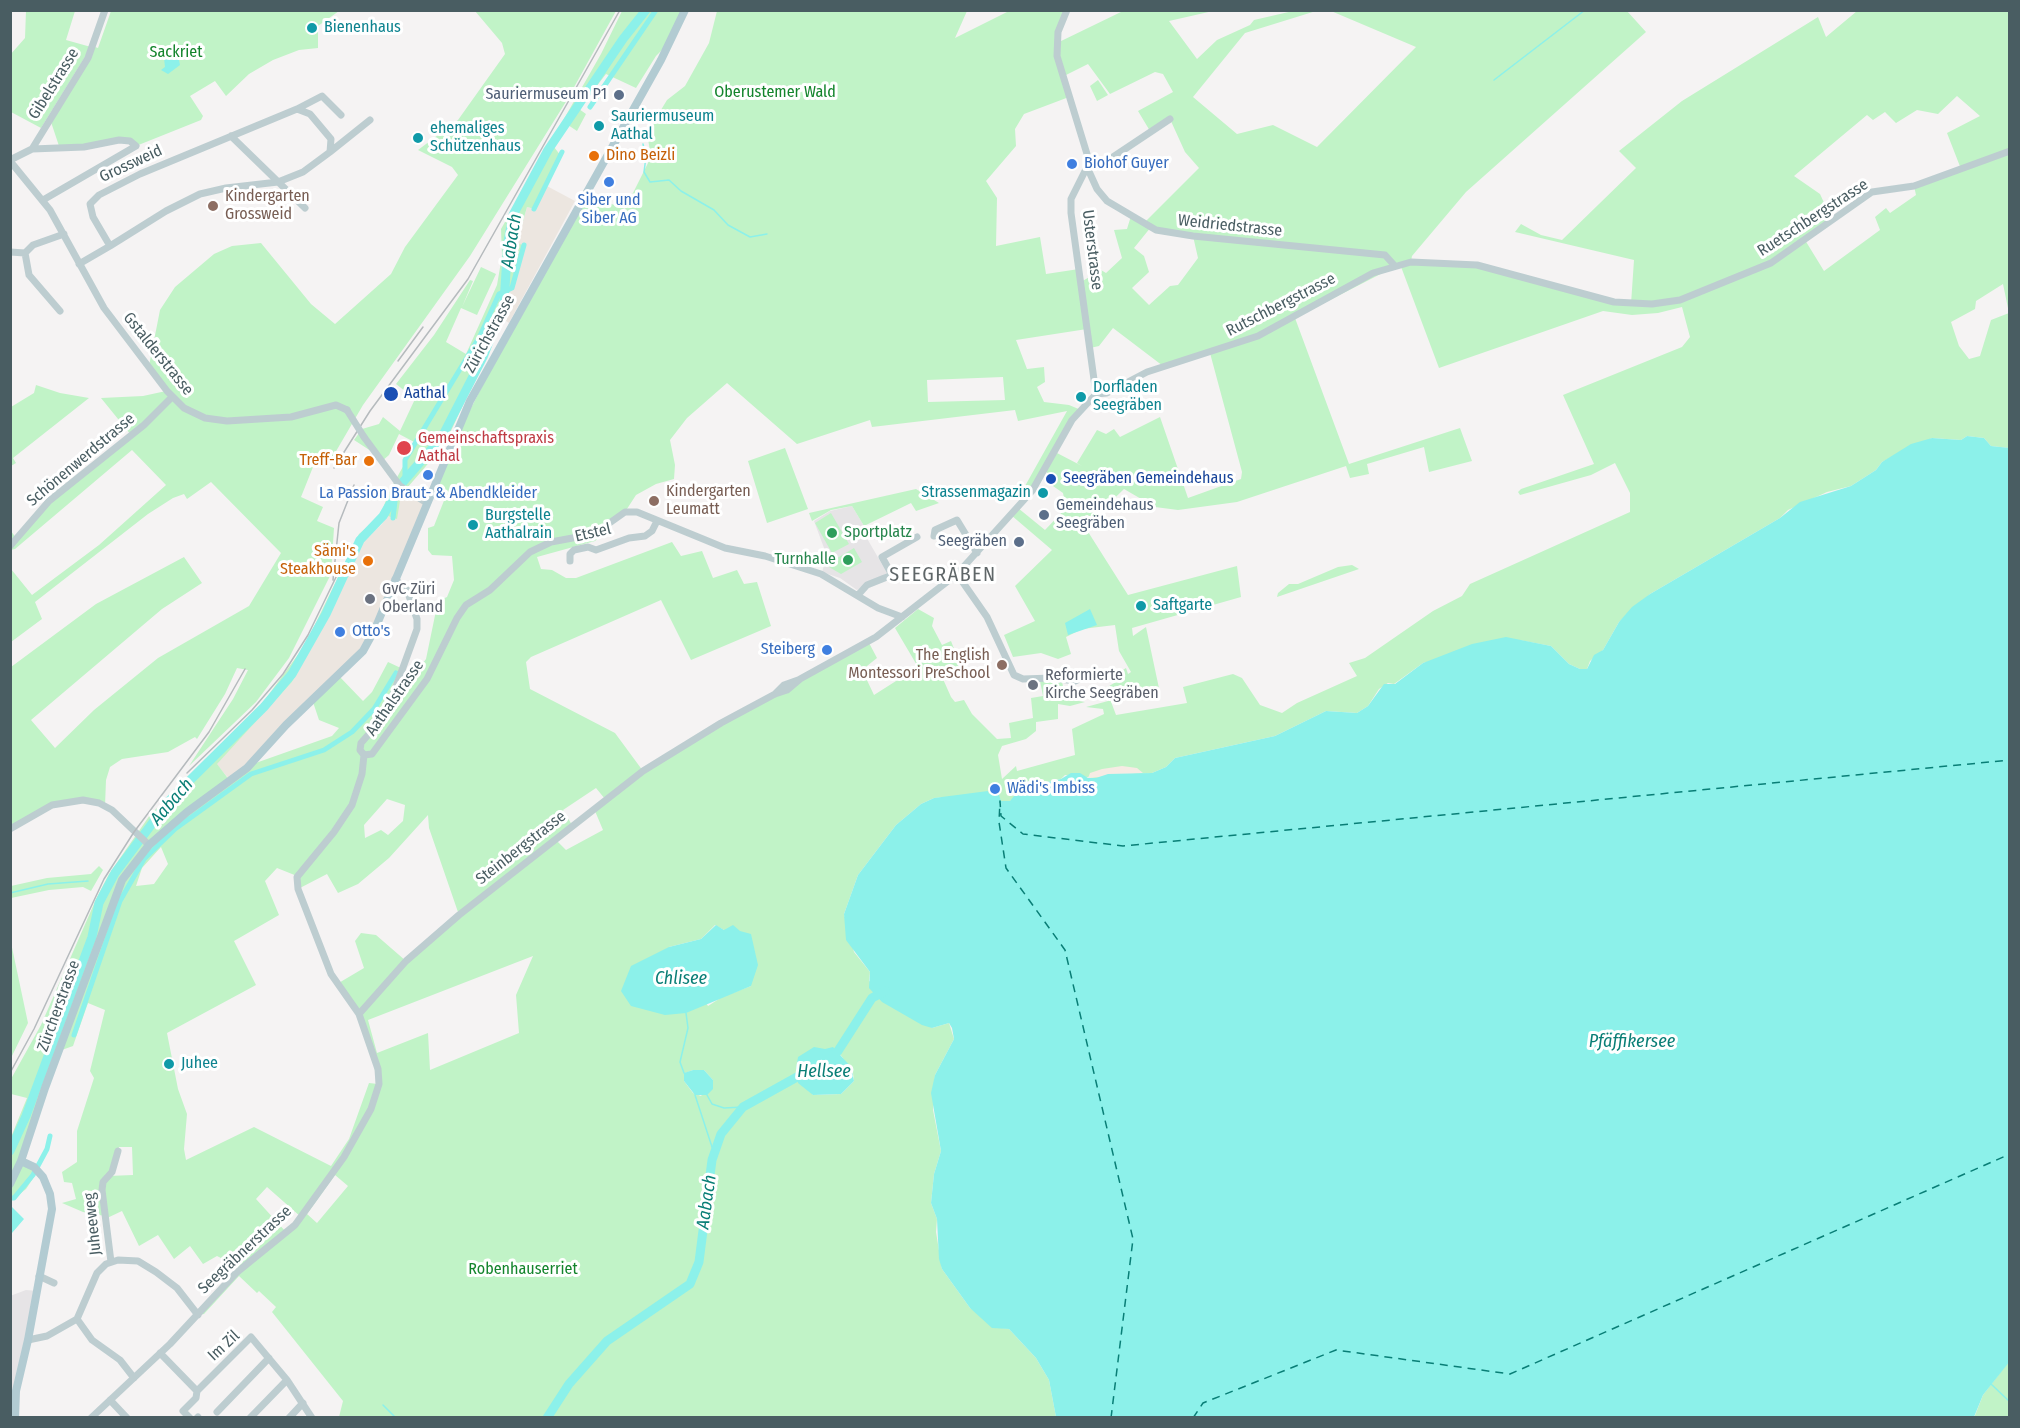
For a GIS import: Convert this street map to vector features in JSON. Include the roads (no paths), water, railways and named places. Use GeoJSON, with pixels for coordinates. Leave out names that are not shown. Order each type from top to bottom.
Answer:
{"type":"FeatureCollection","features":[{"type":"Feature","properties":{"kind":"main road","name":"Zürichstrasse"},"geometry":{"type":"LineString","coordinates":[[143,839],[187,812],[250,765],[286,725],[359,656],[370,639],[452,439],[484,374],[661,60],[685,10]]}},
{"type":"Feature","properties":{"kind":"main road","name":"Zürcherstrasse"},"geometry":{"type":"LineString","coordinates":[[10,1184],[21,1161],[114,896],[143,839]]}},
{"type":"Feature","properties":{"kind":"main road"},"geometry":{"type":"LineString","coordinates":[[15,1418],[18,1379],[28,1340],[52,1209],[48,1187],[36,1169],[21,1161]]}},
{"type":"Feature","properties":{"kind":"street","name":"Gibelstrasse"},"geometry":{"type":"LineString","coordinates":[[32,149],[88,58],[105,10]]}},
{"type":"Feature","properties":{"kind":"street"},"geometry":{"type":"LineString","coordinates":[[1067,10],[1058,33],[1057,56],[1085,148],[1087,167],[1104,163],[1170,118]]}},
{"type":"Feature","properties":{"kind":"street","name":"Grossweid"},"geometry":{"type":"LineString","coordinates":[[110,246],[90,210],[93,199],[140,174],[297,109],[322,96],[341,115]]}},
{"type":"Feature","properties":{"kind":"street"},"geometry":{"type":"LineString","coordinates":[[297,109],[310,114],[328,135],[332,143],[330,152]]}},
{"type":"Feature","properties":{"kind":"street"},"geometry":{"type":"LineString","coordinates":[[79,264],[166,211],[200,194],[226,188],[278,182],[310,168],[370,120]]}},
{"type":"Feature","properties":{"kind":"street"},"geometry":{"type":"LineString","coordinates":[[231,136],[305,208]]}},
{"type":"Feature","properties":{"kind":"street"},"geometry":{"type":"LineString","coordinates":[[10,161],[32,149],[84,147],[119,140],[130,141],[136,146],[44,200]]}},
{"type":"Feature","properties":{"kind":"street","name":"Ruetschbergstrasse"},"geometry":{"type":"LineString","coordinates":[[1736,280],[1771,264],[1872,192],[1914,186],[2010,151]]}},
{"type":"Feature","properties":{"kind":"street","name":"Gstalderstrasse"},"geometry":{"type":"LineString","coordinates":[[10,161],[44,200],[99,302],[172,397],[190,412],[214,420],[291,417],[336,405],[347,410],[400,486],[426,504]]}},
{"type":"Feature","properties":{"kind":"street","name":"Weidriedstrasse"},"geometry":{"type":"LineString","coordinates":[[1087,167],[1097,189],[1107,201],[1156,230],[1193,236],[1385,255],[1394,265]]}},
{"type":"Feature","properties":{"kind":"street","name":"Usterstrasse"},"geometry":{"type":"LineString","coordinates":[[1087,167],[1071,199],[1071,213],[1096,394]]}},
{"type":"Feature","properties":{"kind":"street"},"geometry":{"type":"LineString","coordinates":[[10,252],[25,253],[33,245],[64,234]]}},
{"type":"Feature","properties":{"kind":"street"},"geometry":{"type":"LineString","coordinates":[[25,253],[30,275],[60,311]]}},
{"type":"Feature","properties":{"kind":"street","name":"Rutschbergstrasse"},"geometry":{"type":"LineString","coordinates":[[902,617],[957,574],[1032,490],[1072,420],[1096,394],[1107,393],[1155,369],[1258,336],[1363,278],[1394,265],[1423,261],[1477,265],[1518,274],[1589,297],[1631,304],[1680,300],[1736,280]]}},
{"type":"Feature","properties":{"kind":"street","name":"Schönenwerdstrasse"},"geometry":{"type":"LineString","coordinates":[[10,546],[49,501],[144,425],[172,397]]}},
{"type":"Feature","properties":{"kind":"street","name":"Aathalstrasse"},"geometry":{"type":"LineString","coordinates":[[364,755],[374,752],[427,679],[463,608],[490,590],[523,557],[547,543],[594,534],[625,512],[637,512],[725,548],[765,556],[821,574],[878,608],[902,617]]}},
{"type":"Feature","properties":{"kind":"street"},"geometry":{"type":"LineString","coordinates":[[934,536],[935,530],[957,520],[977,553]]}},
{"type":"Feature","properties":{"kind":"street","name":"Etstel"},"geometry":{"type":"LineString","coordinates":[[570,561],[570,554],[574,550],[588,547],[596,550],[629,538],[645,536],[652,531],[657,521]]}},
{"type":"Feature","properties":{"kind":"street"},"geometry":{"type":"LineString","coordinates":[[858,595],[867,585],[892,575],[882,556],[917,537]]}},
{"type":"Feature","properties":{"kind":"street"},"geometry":{"type":"LineString","coordinates":[[957,574],[990,622],[1014,675],[1023,679],[1052,678],[1075,681],[1087,675]]}},
{"type":"Feature","properties":{"kind":"street"},"geometry":{"type":"LineString","coordinates":[[359,1014],[331,974],[298,889],[297,878],[298,872],[334,832],[352,805],[360,784],[364,755],[360,750],[361,743],[384,717],[417,625],[407,590],[395,579]]}},
{"type":"Feature","properties":{"kind":"street","name":"Steinbergstrasse"},"geometry":{"type":"LineString","coordinates":[[359,1014],[425,944],[599,804],[689,741],[790,688],[800,679],[876,637],[902,617]]}},
{"type":"Feature","properties":{"kind":"street"},"geometry":{"type":"LineString","coordinates":[[10,829],[52,805],[83,800],[99,803],[112,810],[143,839]]}},
{"type":"Feature","properties":{"kind":"street","name":"Seegräbnerstrasse"},"geometry":{"type":"LineString","coordinates":[[91,1418],[198,1315],[236,1272],[275,1243],[301,1217],[357,1136],[376,1095],[379,1076],[359,1014]]}},
{"type":"Feature","properties":{"kind":"street","name":"Juheeweg"},"geometry":{"type":"LineString","coordinates":[[111,1262],[102,1190],[103,1182],[112,1172],[118,1151]]}},
{"type":"Feature","properties":{"kind":"street"},"geometry":{"type":"LineString","coordinates":[[28,1340],[47,1336],[77,1319],[97,1273],[111,1262],[131,1260],[156,1272],[177,1288],[198,1315]]}},
{"type":"Feature","properties":{"kind":"street"},"geometry":{"type":"LineString","coordinates":[[39,1276],[54,1283]]}},
{"type":"Feature","properties":{"kind":"street"},"geometry":{"type":"LineString","coordinates":[[77,1319],[92,1340],[120,1360],[134,1378]]}},
{"type":"Feature","properties":{"kind":"street","name":"Im Zil"},"geometry":{"type":"LineString","coordinates":[[190,1418],[183,1411],[196,1398],[197,1391],[250,1337],[287,1380],[312,1418]]}},
{"type":"Feature","properties":{"kind":"street"},"geometry":{"type":"LineString","coordinates":[[160,1353],[197,1391]]}},
{"type":"Feature","properties":{"kind":"street"},"geometry":{"type":"LineString","coordinates":[[217,1412],[269,1358]]}},
{"type":"Feature","properties":{"kind":"street"},"geometry":{"type":"LineString","coordinates":[[250,1418],[287,1380]]}},
{"type":"Feature","properties":{"kind":"street"},"geometry":{"type":"LineString","coordinates":[[110,1400],[127,1418]]}},
{"type":"Feature","properties":{"kind":"street"},"geometry":{"type":"LineString","coordinates":[[290,1418],[303,1403]]}},
{"type":"Feature","properties":{"kind":"water"},"geometry":{"type":"Polygon","coordinates":[[[171,46],[177,50],[180,65],[168,74],[161,70],[165,67],[163,49],[171,46]]]}},
{"type":"Feature","properties":{"kind":"water","name":"Pfäffikersee"},"geometry":{"type":"Polygon","coordinates":[[[1967,436],[1984,438],[1991,446],[2010,448],[2010,1361],[1983,1395],[1974,1417],[1056,1417],[1049,1380],[1036,1358],[1009,1329],[992,1328],[970,1308],[942,1269],[939,1259],[937,1219],[931,1203],[934,1174],[941,1151],[931,1093],[935,1075],[954,1039],[952,1028],[949,1023],[932,1028],[922,1025],[882,1002],[869,988],[870,972],[846,940],[844,914],[858,875],[896,825],[921,804],[934,798],[988,791],[989,794],[998,792],[1001,801],[1010,801],[1015,795],[1027,792],[1033,785],[1061,779],[1071,773],[1096,778],[1108,774],[1152,773],[1166,767],[1175,758],[1275,736],[1326,711],[1357,713],[1368,706],[1384,684],[1395,684],[1423,663],[1472,644],[1506,637],[1551,646],[1569,664],[1580,669],[1587,669],[1594,655],[1603,650],[1619,622],[1632,607],[1650,594],[1780,518],[1800,502],[1851,486],[1876,470],[1882,462],[1911,444],[1932,438],[1961,440],[1967,436]]]}},
{"type":"Feature","properties":{"kind":"water"},"geometry":{"type":"Polygon","coordinates":[[[1090,609],[1097,625],[1068,635],[1065,623],[1090,609]]]}},
{"type":"Feature","properties":{"kind":"water","name":"Chlisee"},"geometry":{"type":"Polygon","coordinates":[[[716,925],[724,930],[733,925],[740,931],[751,934],[758,965],[751,986],[686,1013],[665,1015],[631,1006],[621,991],[631,966],[669,947],[701,939],[716,925]]]}},
{"type":"Feature","properties":{"kind":"water","name":"Hellsee"},"geometry":{"type":"Polygon","coordinates":[[[814,1047],[825,1049],[833,1047],[851,1067],[854,1081],[841,1094],[813,1095],[798,1083],[796,1069],[798,1057],[814,1047]]]}},
{"type":"Feature","properties":{"kind":"water"},"geometry":{"type":"Polygon","coordinates":[[[704,1070],[713,1080],[713,1089],[707,1095],[695,1095],[684,1081],[684,1073],[704,1070]]]}},
{"type":"Feature","properties":{"kind":"water"},"geometry":{"type":"Polygon","coordinates":[[[11,1206],[24,1219],[12,1233],[10,1232],[11,1206]]]}},
{"type":"Feature","properties":{"kind":"waterway","name":"Aabach"},"geometry":{"type":"LineString","coordinates":[[403,482],[442,437],[483,357],[504,303],[508,241],[513,215],[548,150],[623,39],[646,10]]}},
{"type":"Feature","properties":{"kind":"waterway"},"geometry":{"type":"LineString","coordinates":[[590,107],[656,10]]}},
{"type":"Feature","properties":{"kind":"waterway"},"geometry":{"type":"LineString","coordinates":[[1494,80],[1585,10]]}},
{"type":"Feature","properties":{"kind":"waterway"},"geometry":{"type":"LineString","coordinates":[[643,144],[646,157],[644,172],[650,182],[669,180],[681,191],[714,210],[728,225],[750,237],[767,234]]}},
{"type":"Feature","properties":{"kind":"waterway"},"geometry":{"type":"LineString","coordinates":[[534,209],[562,152]]}},
{"type":"Feature","properties":{"kind":"waterway"},"geometry":{"type":"LineString","coordinates":[[405,479],[405,460],[480,336],[499,294],[512,288],[524,245]]}},
{"type":"Feature","properties":{"kind":"waterway","name":"Aabach"},"geometry":{"type":"LineString","coordinates":[[10,1151],[26,1116],[92,937],[99,903],[115,873],[169,801],[264,707],[292,674],[326,614],[360,540],[383,516],[398,490]]}},
{"type":"Feature","properties":{"kind":"waterway"},"geometry":{"type":"LineString","coordinates":[[393,518],[396,493]]}},
{"type":"Feature","properties":{"kind":"waterway"},"geometry":{"type":"LineString","coordinates":[[74,1035],[120,901],[144,859],[175,829],[251,774],[324,750],[352,732],[374,709],[396,673]]}},
{"type":"Feature","properties":{"kind":"waterway"},"geometry":{"type":"LineString","coordinates":[[10,893],[48,884],[88,881]]}},
{"type":"Feature","properties":{"kind":"waterway","name":"Aabach"},"geometry":{"type":"LineString","coordinates":[[829,1060],[838,1051],[872,998],[885,991]]}},
{"type":"Feature","properties":{"kind":"waterway"},"geometry":{"type":"LineString","coordinates":[[684,1073],[680,1062],[688,1028],[686,1013]]}},
{"type":"Feature","properties":{"kind":"waterway","name":"Aabach"},"geometry":{"type":"LineString","coordinates":[[547,1418],[569,1384],[607,1341],[690,1284],[699,1262],[712,1160],[721,1134],[743,1107],[806,1072]]}},
{"type":"Feature","properties":{"kind":"waterway"},"geometry":{"type":"LineString","coordinates":[[695,1095],[714,1153]]}},
{"type":"Feature","properties":{"kind":"waterway"},"geometry":{"type":"LineString","coordinates":[[707,1095],[712,1104],[724,1108],[743,1107]]}},
{"type":"Feature","properties":{"kind":"waterway"},"geometry":{"type":"LineString","coordinates":[[10,1198],[14,1198],[33,1175],[47,1149],[50,1136]]}},
{"type":"Feature","properties":{"kind":"waterway"},"geometry":{"type":"LineString","coordinates":[[1991,1384],[2010,1402]]}},
{"type":"Feature","properties":{"kind":"waterway"},"geometry":{"type":"LineString","coordinates":[[383,1405],[396,1418]]}},
{"type":"Feature","properties":{"kind":"railway"},"geometry":{"type":"LineString","coordinates":[[334,468],[370,411],[468,279],[620,10]]}},
{"type":"Feature","properties":{"kind":"railway"},"geometry":{"type":"LineString","coordinates":[[398,361],[423,327]]}},
{"type":"Feature","properties":{"kind":"railway"},"geometry":{"type":"LineString","coordinates":[[333,580],[339,523],[354,485]]}},
{"type":"Feature","properties":{"kind":"railway"},"geometry":{"type":"LineString","coordinates":[[187,773],[252,710],[283,674],[308,635],[338,573]]}},
{"type":"Feature","properties":{"kind":"railway"},"geometry":{"type":"LineString","coordinates":[[10,1073],[34,1029],[104,879],[134,832],[209,732],[245,669]]}},
{"type":"Feature","properties":{"kind":"place","name":"Bienenhaus"},"geometry":{"type":"Point","coordinates":[312,28]}},
{"type":"Feature","properties":{"kind":"place","name":"Sauriermuseum P1"},"geometry":{"type":"Point","coordinates":[619,95]}},
{"type":"Feature","properties":{"kind":"place","name":"Sauriermuseum Aathal"},"geometry":{"type":"Point","coordinates":[599,126]}},
{"type":"Feature","properties":{"kind":"place","name":"ehemaliges Schützenhaus"},"geometry":{"type":"Point","coordinates":[418,138]}},
{"type":"Feature","properties":{"kind":"place","name":"Dino Beizli"},"geometry":{"type":"Point","coordinates":[594,156]}},
{"type":"Feature","properties":{"kind":"place","name":"Biohof Guyer"},"geometry":{"type":"Point","coordinates":[1072,164]}},
{"type":"Feature","properties":{"kind":"place","name":"Siber und Siber AG"},"geometry":{"type":"Point","coordinates":[609,182]}},
{"type":"Feature","properties":{"kind":"place","name":"Kindergarten Grossweid"},"geometry":{"type":"Point","coordinates":[213,206]}},
{"type":"Feature","properties":{"kind":"place","name":"Aathal"},"geometry":{"type":"Point","coordinates":[391,394]}},
{"type":"Feature","properties":{"kind":"place","name":"Dorfladen Seegräben"},"geometry":{"type":"Point","coordinates":[1081,397]}},
{"type":"Feature","properties":{"kind":"place","name":"Gemeinschaftspraxis Aathal"},"geometry":{"type":"Point","coordinates":[404,448]}},
{"type":"Feature","properties":{"kind":"place","name":"Treff-Bar"},"geometry":{"type":"Point","coordinates":[369,461]}},
{"type":"Feature","properties":{"kind":"place","name":"La Passion Braut- & Abendkleider"},"geometry":{"type":"Point","coordinates":[428,475]}},
{"type":"Feature","properties":{"kind":"place","name":"Seegräben Gemeindehaus"},"geometry":{"type":"Point","coordinates":[1051,479]}},
{"type":"Feature","properties":{"kind":"place","name":"Strassenmagazin"},"geometry":{"type":"Point","coordinates":[1043,493]}},
{"type":"Feature","properties":{"kind":"place","name":"Kindergarten Leumatt"},"geometry":{"type":"Point","coordinates":[654,501]}},
{"type":"Feature","properties":{"kind":"place","name":"Gemeindehaus Seegräben"},"geometry":{"type":"Point","coordinates":[1044,515]}},
{"type":"Feature","properties":{"kind":"place","name":"Burgstelle Aathalrain"},"geometry":{"type":"Point","coordinates":[473,525]}},
{"type":"Feature","properties":{"kind":"place","name":"Sportplatz"},"geometry":{"type":"Point","coordinates":[832,533]}},
{"type":"Feature","properties":{"kind":"place","name":"Seegräben"},"geometry":{"type":"Point","coordinates":[1019,542]}},
{"type":"Feature","properties":{"kind":"place","name":"Turnhalle"},"geometry":{"type":"Point","coordinates":[848,560]}},
{"type":"Feature","properties":{"kind":"place","name":"Sämi's Steakhouse"},"geometry":{"type":"Point","coordinates":[368,561]}},
{"type":"Feature","properties":{"kind":"place","name":"GvC Züri Oberland"},"geometry":{"type":"Point","coordinates":[370,599]}},
{"type":"Feature","properties":{"kind":"place","name":"Saftgarte"},"geometry":{"type":"Point","coordinates":[1141,606]}},
{"type":"Feature","properties":{"kind":"place","name":"Otto's"},"geometry":{"type":"Point","coordinates":[340,632]}},
{"type":"Feature","properties":{"kind":"place","name":"Steiberg"},"geometry":{"type":"Point","coordinates":[827,650]}},
{"type":"Feature","properties":{"kind":"place","name":"The English Montessori PreSchool"},"geometry":{"type":"Point","coordinates":[1002,665]}},
{"type":"Feature","properties":{"kind":"place","name":"Reformierte Kirche Seegräben"},"geometry":{"type":"Point","coordinates":[1033,685]}},
{"type":"Feature","properties":{"kind":"place","name":"Wädi's Imbiss"},"geometry":{"type":"Point","coordinates":[995,789]}},
{"type":"Feature","properties":{"kind":"place","name":"Juhee"},"geometry":{"type":"Point","coordinates":[169,1064]}},
{"type":"Feature","properties":{"kind":"district","name":"SEEGRÄBEN"},"geometry":{"type":"Point","coordinates":[943,575]}},
{"type":"Feature","properties":{"kind":"park label","name":"Sackriet"},"geometry":{"type":"Point","coordinates":[176,53]}},
{"type":"Feature","properties":{"kind":"park label","name":"Oberustemer Wald"},"geometry":{"type":"Point","coordinates":[775,93]}},
{"type":"Feature","properties":{"kind":"park label","name":"Robenhauserriet"},"geometry":{"type":"Point","coordinates":[523,1270]}}]}
